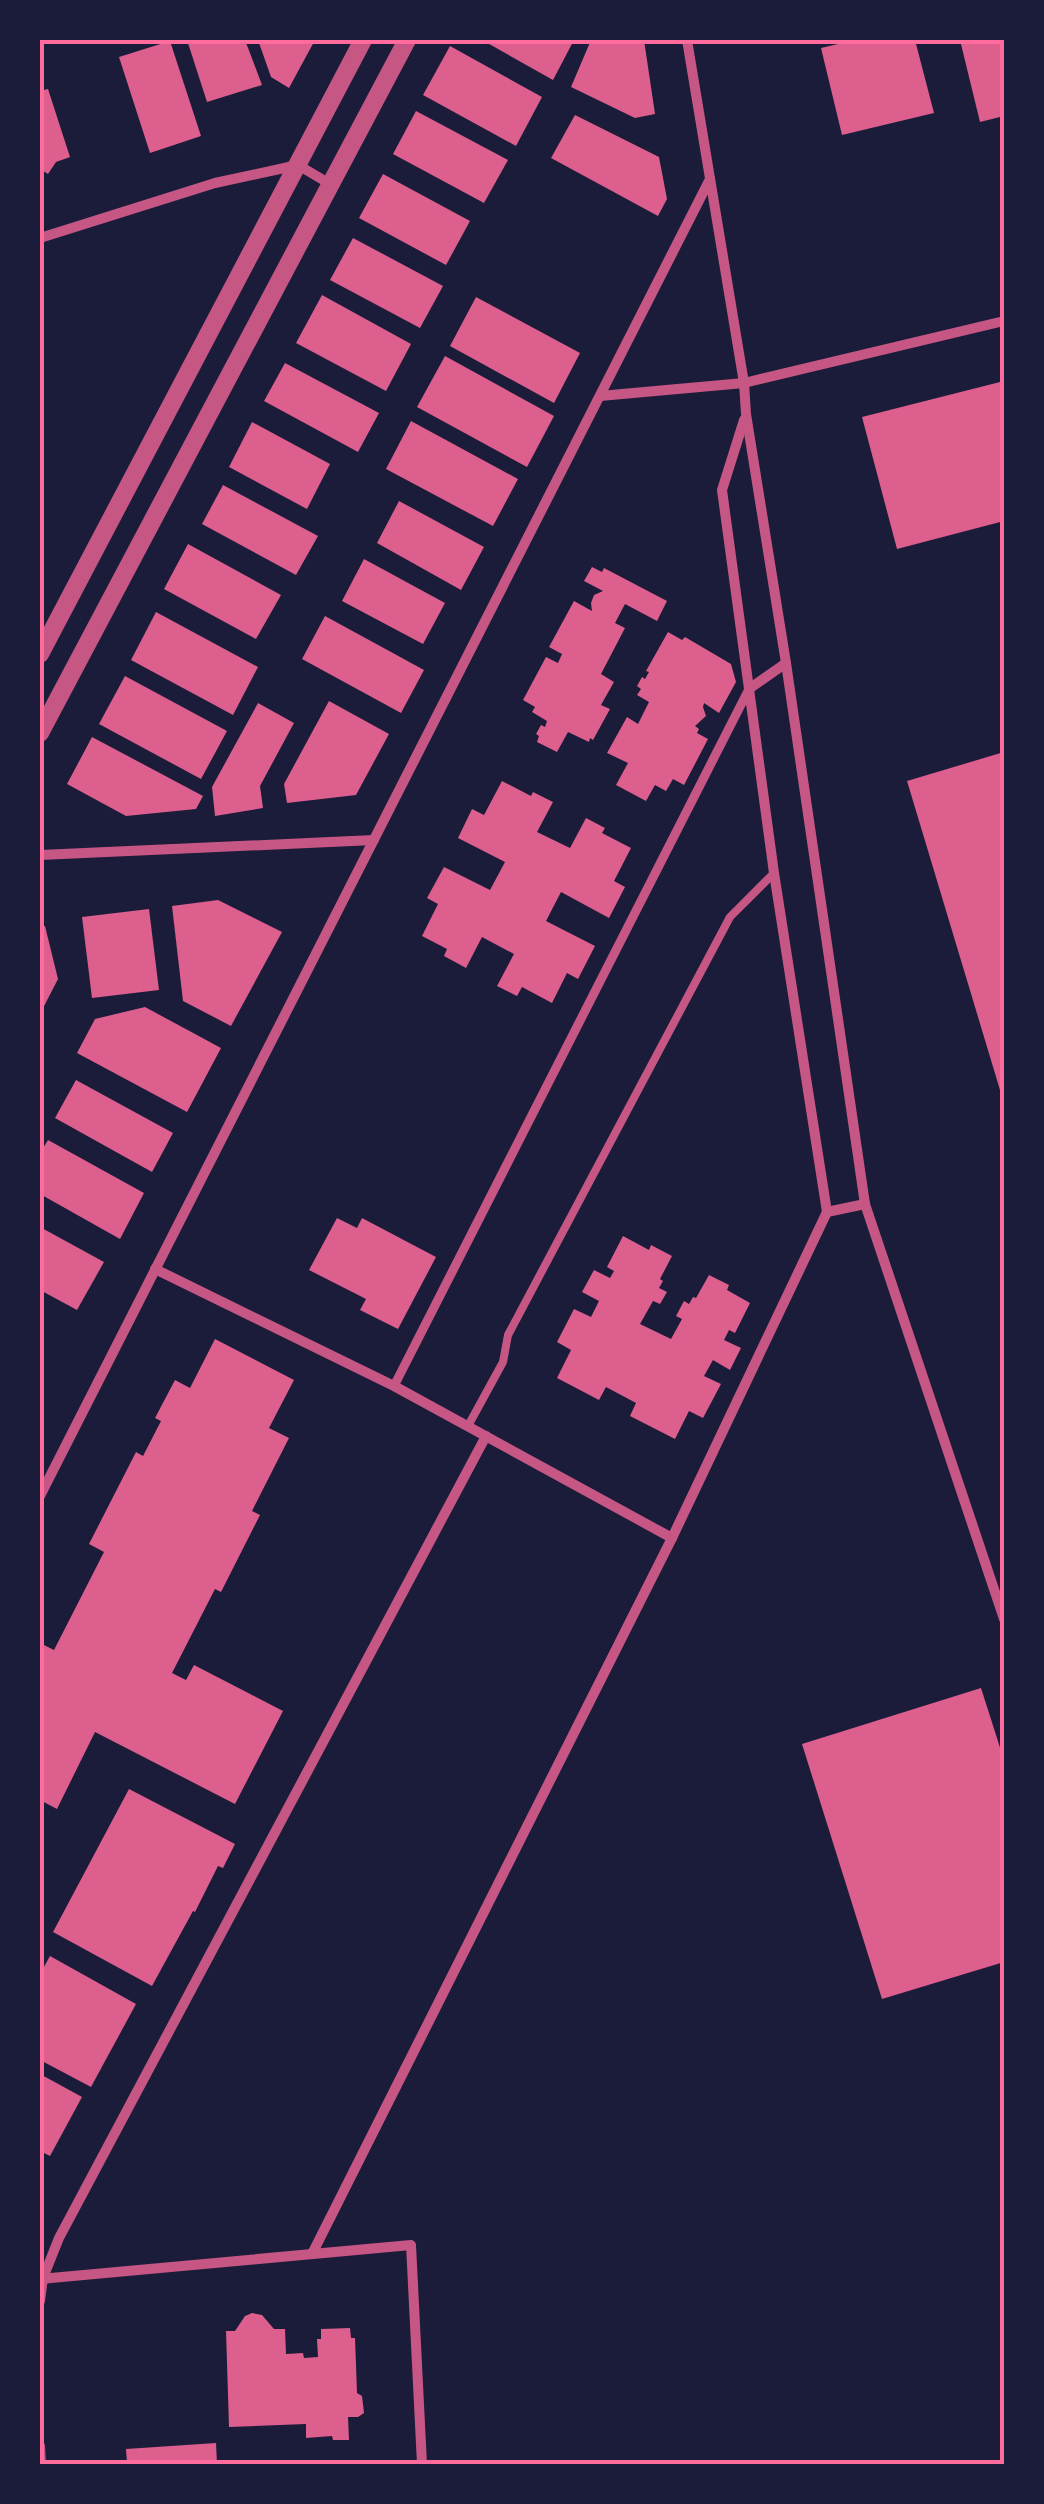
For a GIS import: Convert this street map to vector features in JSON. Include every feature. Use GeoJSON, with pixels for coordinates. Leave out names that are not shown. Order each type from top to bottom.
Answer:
{"type":"FeatureCollection","features":[{"type":"Feature","properties":{"kind":"street"},"geometry":{"type":"LineString","coordinates":[[40,654],[363,40]]}},
{"type":"Feature","properties":{"kind":"street"},"geometry":{"type":"LineString","coordinates":[[40,733],[406,40]]}},
{"type":"Feature","properties":{"kind":"street"},"geometry":{"type":"LineString","coordinates":[[686,40],[744,383],[866,1204],[1004,1620]]}},
{"type":"Feature","properties":{"kind":"street"},"geometry":{"type":"LineString","coordinates":[[40,238],[215,184],[298,164],[330,184]]}},
{"type":"Feature","properties":{"kind":"street"},"geometry":{"type":"LineString","coordinates":[[40,1496],[710,179]]}},
{"type":"Feature","properties":{"kind":"street"},"geometry":{"type":"LineString","coordinates":[[600,396],[744,383],[1004,321]]}},
{"type":"Feature","properties":{"kind":"street"},"geometry":{"type":"LineString","coordinates":[[312,2254],[672,1538],[828,1212],[774,873],[722,490],[746,414]]}},
{"type":"Feature","properties":{"kind":"street"},"geometry":{"type":"LineString","coordinates":[[394,1386],[750,688],[786,662]]}},
{"type":"Feature","properties":{"kind":"street"},"geometry":{"type":"LineString","coordinates":[[40,855],[374,840]]}},
{"type":"Feature","properties":{"kind":"street"},"geometry":{"type":"LineString","coordinates":[[828,1212],[866,1204]]}},
{"type":"Feature","properties":{"kind":"street"},"geometry":{"type":"LineString","coordinates":[[156,1268],[394,1386],[672,1538]]}},
{"type":"Feature","properties":{"kind":"street"},"geometry":{"type":"LineString","coordinates":[[40,2301],[42,2278],[58,2238],[486,1436]]}},
{"type":"Feature","properties":{"kind":"street"},"geometry":{"type":"LineString","coordinates":[[42,2278],[411,2245],[422,2464]]}},
{"type":"Feature","properties":{"kind":"street"},"geometry":{"type":"LineString","coordinates":[[40,2446],[41,2464]]}},
{"type":"Feature","properties":{"kind":"lane"},"geometry":{"type":"LineString","coordinates":[[468,1426],[503,1362],[508,1335],[730,917],[774,873]]}},
{"type":"Feature","properties":{"kind":"building"},"geometry":{"type":"Polygon","coordinates":[[[187,40],[245,40],[262,85],[207,102],[187,40]]]}},
{"type":"Feature","properties":{"kind":"building"},"geometry":{"type":"Polygon","coordinates":[[[258,40],[315,40],[289,88],[271,77],[258,40]]]}},
{"type":"Feature","properties":{"kind":"building"},"geometry":{"type":"Polygon","coordinates":[[[482,40],[574,40],[553,80],[482,40]]]}},
{"type":"Feature","properties":{"kind":"building"},"geometry":{"type":"Polygon","coordinates":[[[591,40],[644,40],[655,114],[635,118],[571,87],[591,40]]]}},
{"type":"Feature","properties":{"kind":"building"},"geometry":{"type":"Polygon","coordinates":[[[855,40],[915,40],[934,113],[842,135],[821,48],[855,40]]]}},
{"type":"Feature","properties":{"kind":"building"},"geometry":{"type":"Polygon","coordinates":[[[960,40],[1004,40],[1004,116],[980,122],[960,40]]]}},
{"type":"Feature","properties":{"kind":"building"},"geometry":{"type":"Polygon","coordinates":[[[170,41],[201,136],[150,153],[119,57],[170,41]]]}},
{"type":"Feature","properties":{"kind":"building"},"geometry":{"type":"Polygon","coordinates":[[[450,46],[542,97],[516,146],[423,95],[450,46]]]}},
{"type":"Feature","properties":{"kind":"building"},"geometry":{"type":"Polygon","coordinates":[[[48,89],[70,157],[56,162],[48,174],[40,169],[40,91],[48,89]]]}},
{"type":"Feature","properties":{"kind":"building"},"geometry":{"type":"Polygon","coordinates":[[[416,111],[508,160],[484,203],[393,154],[416,111]]]}},
{"type":"Feature","properties":{"kind":"building"},"geometry":{"type":"Polygon","coordinates":[[[575,115],[659,157],[667,199],[658,216],[551,158],[575,115]]]}},
{"type":"Feature","properties":{"kind":"building"},"geometry":{"type":"Polygon","coordinates":[[[383,174],[470,221],[446,265],[359,218],[383,174]]]}},
{"type":"Feature","properties":{"kind":"building"},"geometry":{"type":"Polygon","coordinates":[[[353,238],[443,286],[420,328],[330,280],[353,238]]]}},
{"type":"Feature","properties":{"kind":"building"},"geometry":{"type":"Polygon","coordinates":[[[322,295],[411,344],[386,391],[296,343],[322,295]]]}},
{"type":"Feature","properties":{"kind":"building"},"geometry":{"type":"Polygon","coordinates":[[[476,297],[580,353],[554,403],[450,346],[476,297]]]}},
{"type":"Feature","properties":{"kind":"building"},"geometry":{"type":"Polygon","coordinates":[[[445,356],[554,416],[527,467],[417,407],[445,356]]]}},
{"type":"Feature","properties":{"kind":"building"},"geometry":{"type":"Polygon","coordinates":[[[285,363],[379,413],[358,452],[264,401],[285,363]]]}},
{"type":"Feature","properties":{"kind":"building"},"geometry":{"type":"Polygon","coordinates":[[[1004,381],[1004,521],[897,549],[862,417],[1004,381]]]}},
{"type":"Feature","properties":{"kind":"building"},"geometry":{"type":"Polygon","coordinates":[[[411,421],[518,479],[493,526],[386,469],[411,421]]]}},
{"type":"Feature","properties":{"kind":"building"},"geometry":{"type":"Polygon","coordinates":[[[252,422],[330,464],[307,509],[229,467],[252,422]]]}},
{"type":"Feature","properties":{"kind":"building"},"geometry":{"type":"Polygon","coordinates":[[[223,485],[318,536],[296,575],[202,524],[223,485]]]}},
{"type":"Feature","properties":{"kind":"building"},"geometry":{"type":"Polygon","coordinates":[[[399,501],[484,547],[461,590],[377,543],[399,501]]]}},
{"type":"Feature","properties":{"kind":"building"},"geometry":{"type":"Polygon","coordinates":[[[188,544],[281,595],[256,639],[164,589],[188,544]]]}},
{"type":"Feature","properties":{"kind":"building"},"geometry":{"type":"Polygon","coordinates":[[[364,559],[445,603],[423,644],[342,601],[364,559]]]}},
{"type":"Feature","properties":{"kind":"building"},"geometry":{"type":"Polygon","coordinates":[[[592,567],[602,572],[604,568],[667,601],[657,621],[625,604],[615,623],[625,628],[601,674],[614,682],[601,705],[610,709],[593,740],[590,738],[589,742],[568,732],[557,752],[537,742],[536,734],[547,721],[532,712],[535,707],[523,700],[546,657],[558,663],[562,654],[549,647],[574,601],[592,611],[594,595],[603,591],[584,581],[592,567]]]}},
{"type":"Feature","properties":{"kind":"building"},"geometry":{"type":"Polygon","coordinates":[[[156,612],[258,667],[233,715],[131,660],[156,612]]]}},
{"type":"Feature","properties":{"kind":"building"},"geometry":{"type":"Polygon","coordinates":[[[325,616],[424,670],[401,713],[302,659],[325,616]]]}},
{"type":"Feature","properties":{"kind":"building"},"geometry":{"type":"Polygon","coordinates":[[[668,632],[682,640],[685,637],[731,664],[736,682],[719,713],[704,703],[706,716],[695,726],[699,729],[697,733],[708,739],[684,785],[673,779],[666,791],[655,785],[646,801],[616,785],[628,763],[607,753],[627,717],[638,724],[649,702],[637,695],[641,689],[637,686],[642,677],[645,679],[668,632]]]}},
{"type":"Feature","properties":{"kind":"building"},"geometry":{"type":"Polygon","coordinates":[[[125,676],[227,731],[201,779],[99,724],[125,676]]]}},
{"type":"Feature","properties":{"kind":"building"},"geometry":{"type":"Polygon","coordinates":[[[329,701],[389,734],[356,795],[287,803],[284,784],[329,701]]]}},
{"type":"Feature","properties":{"kind":"building"},"geometry":{"type":"Polygon","coordinates":[[[258,703],[294,723],[260,786],[263,808],[215,816],[212,787],[258,703]]]}},
{"type":"Feature","properties":{"kind":"building"},"geometry":{"type":"Polygon","coordinates":[[[92,737],[203,796],[196,809],[126,816],[67,784],[92,737]]]}},
{"type":"Feature","properties":{"kind":"building"},"geometry":{"type":"Polygon","coordinates":[[[1004,752],[1004,1100],[1003,1100],[907,781],[1004,752]]]}},
{"type":"Feature","properties":{"kind":"building"},"geometry":{"type":"Polygon","coordinates":[[[502,781],[553,802],[537,832],[570,848],[586,818],[605,828],[602,833],[631,848],[614,881],[625,887],[609,918],[561,892],[546,921],[595,946],[578,979],[567,973],[552,1003],[522,987],[517,996],[497,986],[514,954],[482,937],[466,968],[444,956],[447,949],[422,936],[438,904],[427,898],[444,867],[490,890],[505,862],[458,838],[472,809],[484,815],[502,781]]]}},
{"type":"Feature","properties":{"kind":"building"},"geometry":{"type":"Polygon","coordinates":[[[218,900],[282,932],[231,1026],[183,1001],[172,906],[218,900]]]}},
{"type":"Feature","properties":{"kind":"building"},"geometry":{"type":"Polygon","coordinates":[[[149,909],[159,990],[92,998],[82,917],[149,909]]]}},
{"type":"Feature","properties":{"kind":"building"},"geometry":{"type":"Polygon","coordinates":[[[40,926],[45,926],[58,979],[40,1014],[40,926]]]}},
{"type":"Feature","properties":{"kind":"building"},"geometry":{"type":"Polygon","coordinates":[[[145,1007],[221,1048],[187,1112],[77,1053],[95,1019],[145,1007]]]}},
{"type":"Feature","properties":{"kind":"building"},"geometry":{"type":"Polygon","coordinates":[[[76,1080],[173,1133],[152,1172],[55,1118],[76,1080]]]}},
{"type":"Feature","properties":{"kind":"building"},"geometry":{"type":"Polygon","coordinates":[[[48,1140],[144,1193],[120,1239],[40,1194],[40,1153],[48,1140]]]}},
{"type":"Feature","properties":{"kind":"building"},"geometry":{"type":"Polygon","coordinates":[[[337,1218],[357,1228],[362,1218],[436,1257],[398,1329],[360,1310],[366,1299],[309,1270],[337,1218]]]}},
{"type":"Feature","properties":{"kind":"building"},"geometry":{"type":"Polygon","coordinates":[[[40,1227],[104,1262],[77,1310],[40,1290],[40,1227]]]}},
{"type":"Feature","properties":{"kind":"building"},"geometry":{"type":"Polygon","coordinates":[[[623,1236],[649,1250],[651,1245],[672,1256],[660,1279],[663,1281],[659,1288],[667,1292],[660,1304],[653,1301],[640,1324],[671,1339],[682,1319],[676,1316],[684,1301],[689,1304],[696,1298],[709,1275],[729,1285],[727,1290],[750,1303],[735,1333],[729,1330],[724,1340],[741,1348],[730,1370],[713,1360],[704,1376],[721,1384],[703,1418],[689,1411],[675,1439],[630,1416],[636,1403],[606,1387],[599,1400],[557,1378],[571,1350],[557,1342],[574,1309],[591,1317],[599,1301],[582,1292],[594,1270],[610,1278],[614,1271],[607,1267],[623,1236]]]}},
{"type":"Feature","properties":{"kind":"building"},"geometry":{"type":"Polygon","coordinates":[[[215,1339],[294,1380],[269,1428],[289,1438],[252,1511],[260,1515],[221,1592],[215,1589],[172,1673],[186,1680],[194,1665],[283,1711],[235,1804],[95,1732],[57,1809],[40,1800],[40,1653],[44,1645],[54,1650],[104,1552],[89,1544],[136,1452],[143,1456],[161,1421],[155,1418],[175,1380],[190,1388],[215,1339]]]}},
{"type":"Feature","properties":{"kind":"building"},"geometry":{"type":"Polygon","coordinates":[[[981,1688],[1004,1760],[1004,1962],[882,1999],[802,1744],[981,1688]]]}},
{"type":"Feature","properties":{"kind":"building"},"geometry":{"type":"Polygon","coordinates":[[[129,1789],[235,1844],[223,1868],[218,1866],[152,1986],[53,1932],[129,1789]]]}},
{"type":"Feature","properties":{"kind":"building"},"geometry":{"type":"Polygon","coordinates":[[[50,1956],[136,2004],[91,2087],[40,2060],[40,1974],[50,1956]]]}},
{"type":"Feature","properties":{"kind":"building"},"geometry":{"type":"Polygon","coordinates":[[[40,2074],[82,2097],[50,2156],[40,2151],[40,2074]]]}},
{"type":"Feature","properties":{"kind":"building"},"geometry":{"type":"Polygon","coordinates":[[[262,2315],[274,2329],[285,2329],[286,2354],[303,2353],[304,2358],[318,2357],[321,2329],[350,2328],[351,2338],[355,2338],[357,2393],[362,2396],[364,2413],[348,2417],[349,2440],[333,2440],[332,2436],[306,2438],[306,2424],[229,2427],[226,2331],[235,2331],[245,2316],[262,2315]]]}},
{"type":"Feature","properties":{"kind":"building"},"geometry":{"type":"Polygon","coordinates":[[[216,2443],[217,2464],[127,2464],[126,2449],[216,2443]]]}}]}
